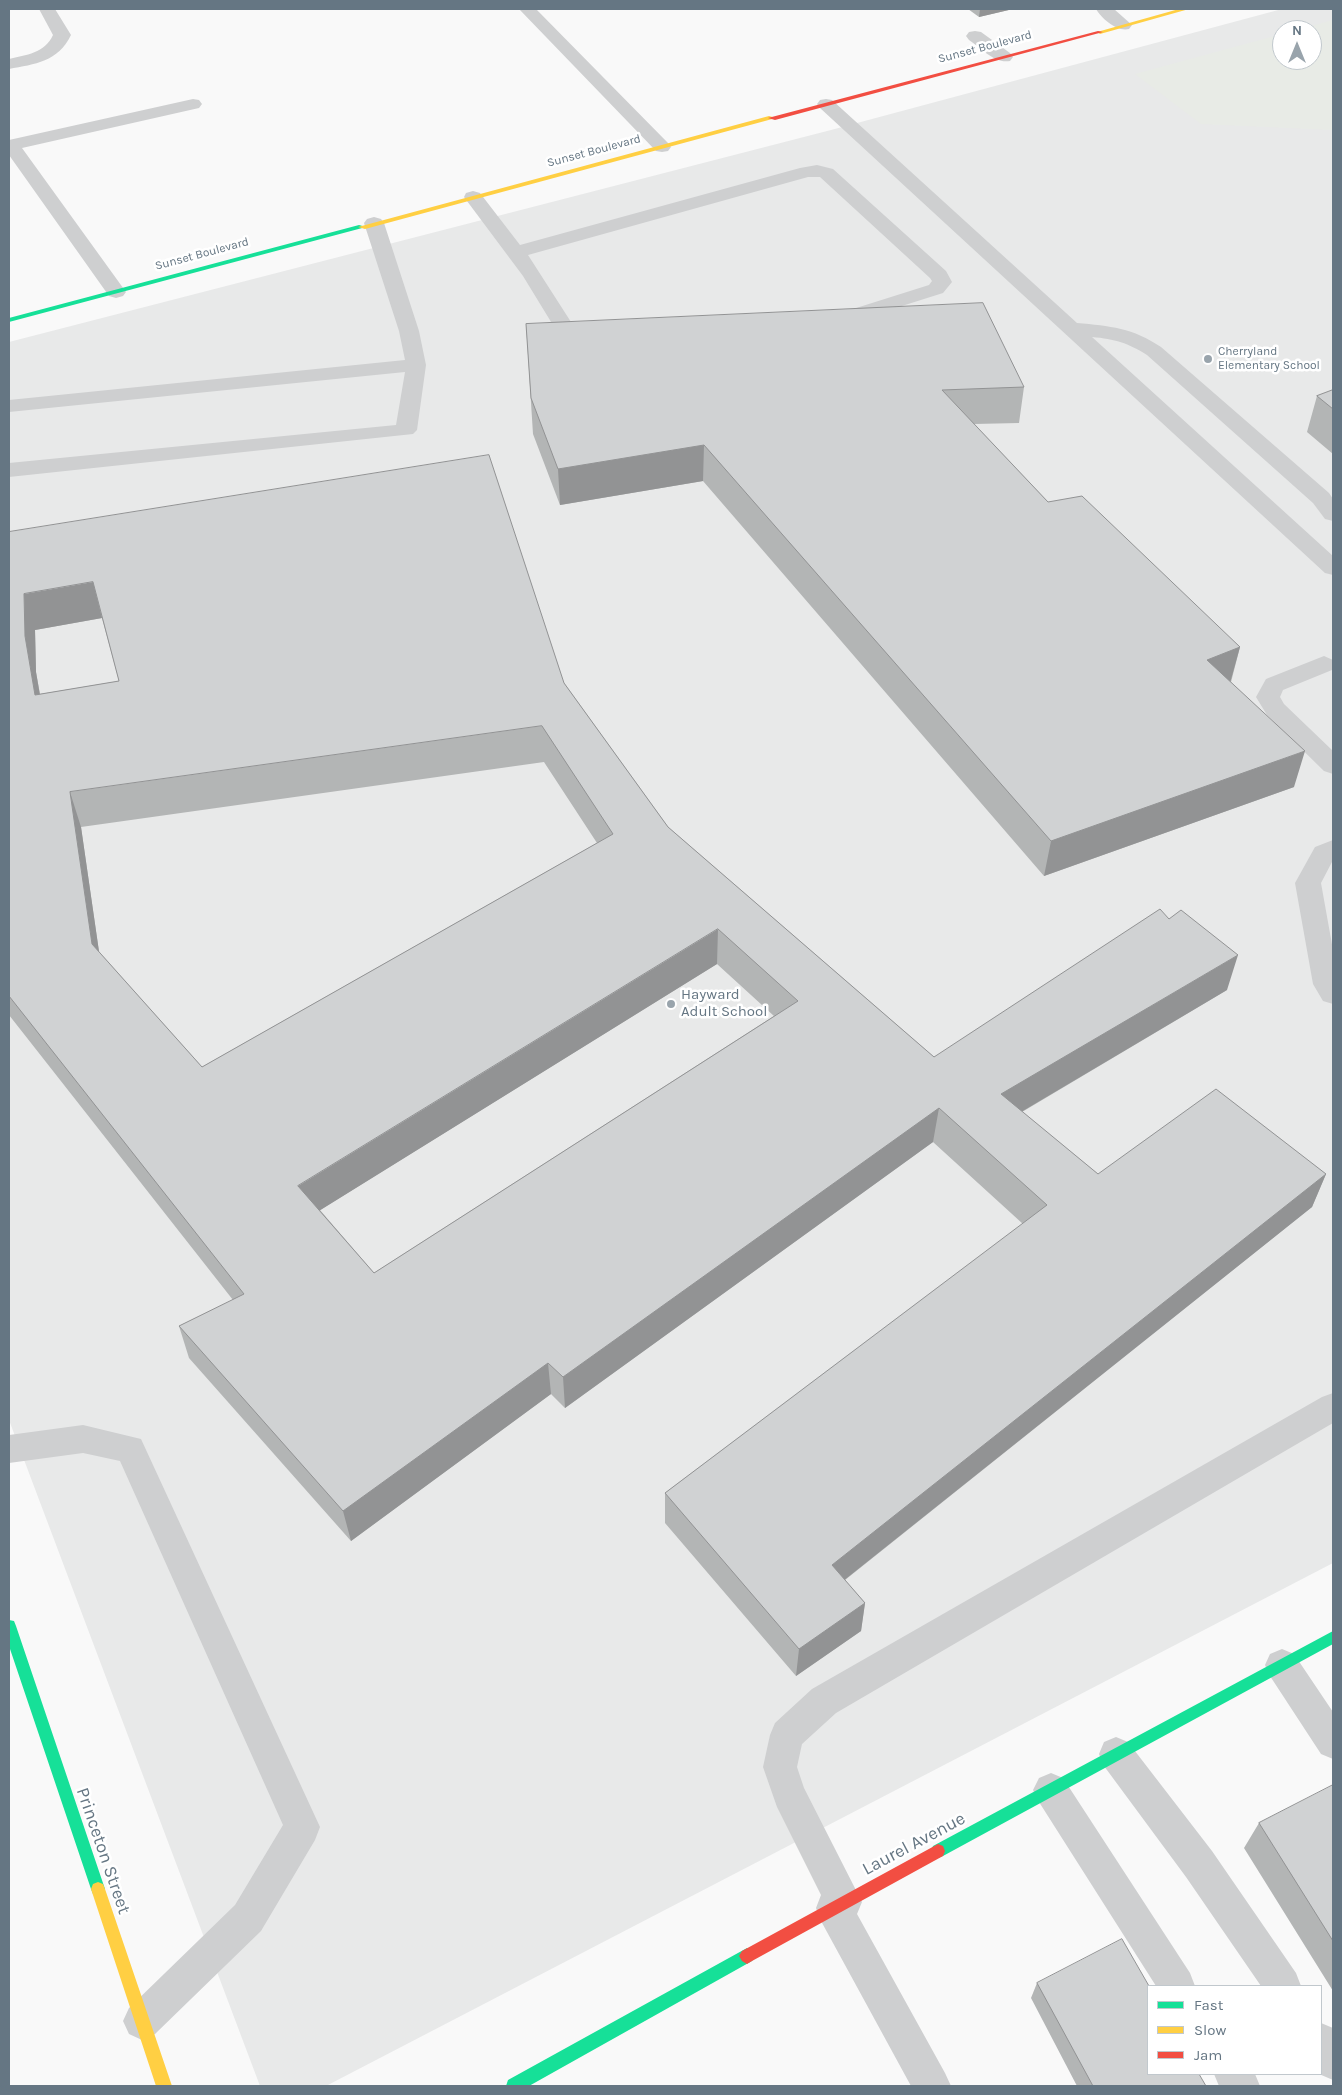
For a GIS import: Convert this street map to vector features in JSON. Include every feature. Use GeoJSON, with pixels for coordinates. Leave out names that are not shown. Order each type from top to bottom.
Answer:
{"type":"FeatureCollection","features":[{"type":"Feature","properties":{"kind":"street","name":"Sunset Boulevard"},"geometry":{"type":"LineString","coordinates":[[9,320],[1186,9]]}},
{"type":"Feature","properties":{"kind":"street","name":"Princeton Street"},"geometry":{"type":"LineString","coordinates":[[9,1626],[164,2086]]}},
{"type":"Feature","properties":{"kind":"street","name":"Laurel Avenue"},"geometry":{"type":"LineString","coordinates":[[516,2086],[839,1905],[1333,1637]]}},
{"type":"Feature","properties":{"kind":"lane"},"geometry":{"type":"LineString","coordinates":[[9,64],[48,55],[58,45],[62,35],[47,9]]}},
{"type":"Feature","properties":{"kind":"lane"},"geometry":{"type":"LineString","coordinates":[[527,9],[662,147]]}},
{"type":"Feature","properties":{"kind":"lane"},"geometry":{"type":"LineString","coordinates":[[1104,9],[1124,25]]}},
{"type":"Feature","properties":{"kind":"lane"},"geometry":{"type":"LineString","coordinates":[[976,36],[1004,57]]}},
{"type":"Feature","properties":{"kind":"lane"},"geometry":{"type":"LineString","coordinates":[[116,292],[10,143],[193,104]]}},
{"type":"Feature","properties":{"kind":"lane"},"geometry":{"type":"LineString","coordinates":[[826,104],[1008,268],[1070,328],[1333,568]]}},
{"type":"Feature","properties":{"kind":"lane"},"geometry":{"type":"LineString","coordinates":[[517,252],[807,172],[817,171],[826,173],[939,275],[942,282],[936,289],[842,319],[823,320]]}},
{"type":"Feature","properties":{"kind":"lane"},"geometry":{"type":"LineString","coordinates":[[473,197],[517,252],[546,293],[563,326],[589,334],[617,332]]}},
{"type":"Feature","properties":{"kind":"lane"},"geometry":{"type":"LineString","coordinates":[[9,470],[406,430],[416,365],[409,331],[374,224]]}},
{"type":"Feature","properties":{"kind":"lane"},"geometry":{"type":"LineString","coordinates":[[1070,328],[1114,334],[1137,340],[1154,351],[1321,498],[1333,514]]}},
{"type":"Feature","properties":{"kind":"lane"},"geometry":{"type":"LineString","coordinates":[[9,406],[416,365]]}},
{"type":"Feature","properties":{"kind":"lane"},"geometry":{"type":"LineString","coordinates":[[1324,664],[1274,685],[1268,697],[1275,709],[1333,765]]}},
{"type":"Feature","properties":{"kind":"lane"},"geometry":{"type":"LineString","coordinates":[[1333,849],[1324,853],[1308,882],[1326,984],[1333,994]]}},
{"type":"Feature","properties":{"kind":"lane"},"geometry":{"type":"LineString","coordinates":[[932,2086],[839,1905],[789,1795],[780,1767],[787,1734],[824,1702],[1333,1407]]}},
{"type":"Feature","properties":{"kind":"lane"},"geometry":{"type":"LineString","coordinates":[[9,1448],[83,1439],[130,1449],[302,1827],[248,1918],[142,2021]]}},
{"type":"Feature","properties":{"kind":"lane"},"geometry":{"type":"LineString","coordinates":[[1282,1665],[1333,1742]]}},
{"type":"Feature","properties":{"kind":"lane"},"geometry":{"type":"LineString","coordinates":[[1116,1754],[1199,1864],[1282,1985]]}},
{"type":"Feature","properties":{"kind":"lane"},"geometry":{"type":"LineString","coordinates":[[1052,1790],[1176,1985]]}},
{"type":"Feature","properties":{"kind":"lane"},"geometry":{"type":"LineString","coordinates":[[1322,2044],[1333,2061]]}},
{"type":"Feature","properties":{"kind":"lane"},"geometry":{"type":"LineString","coordinates":[[1234,2075],[1241,2086]]}},
{"type":"Feature","properties":{"kind":"shaded area","name":"Hayward Adult School"},"geometry":{"type":"Polygon","coordinates":[[[1282,9],[1333,9],[1333,1563],[326,2086],[260,2086],[9,1420],[9,342],[831,130],[1282,9]]]}},
{"type":"Feature","properties":{"kind":"shaded area"},"geometry":{"type":"Polygon","coordinates":[[[1333,20],[1333,130],[1201,124],[1135,74],[1272,37],[1272,70],[1322,70],[1322,23],[1333,20]]]}},
{"type":"Feature","properties":{"kind":"building"},"geometry":{"type":"Polygon","coordinates":[[[983,303],[1024,387],[942,390],[1048,502],[1082,496],[1240,647],[1207,660],[1305,751],[1051,841],[704,445],[558,469],[531,398],[526,324],[983,303]]]}},
{"type":"Feature","properties":{"kind":"building"},"geometry":{"type":"Polygon","coordinates":[[[1333,390],[1333,409],[1317,396],[1333,390]]]}},
{"type":"Feature","properties":{"kind":"building"},"geometry":{"type":"Polygon","coordinates":[[[489,455],[564,683],[668,827],[934,1057],[1160,909],[1169,919],[1181,910],[1238,955],[1001,1094],[1098,1174],[1216,1089],[1326,1174],[832,1565],[865,1603],[799,1649],[665,1493],[1047,1205],[939,1108],[563,1377],[548,1363],[343,1511],[179,1326],[244,1294],[9,996],[9,532],[489,455]],[[93,582],[24,594],[25,636],[35,695],[119,681],[93,582]],[[542,726],[70,792],[92,944],[202,1067],[613,834],[542,726]],[[718,929],[298,1186],[374,1273],[798,1001],[718,929]]]}},
{"type":"Feature","properties":{"kind":"building"},"geometry":{"type":"Polygon","coordinates":[[[1333,1785],[1333,1941],[1259,1823],[1333,1785]]]}},
{"type":"Feature","properties":{"kind":"building"},"geometry":{"type":"Polygon","coordinates":[[[1122,1939],[1148,1985],[1147,2075],[1200,2075],[1206,2086],[1093,2086],[1037,1983],[1122,1939]]]}},
{"type":"Feature","properties":{"kind":"traffic: fast"},"geometry":{"type":"LineString","coordinates":[[9,320],[362,227]]}},
{"type":"Feature","properties":{"kind":"traffic: fast"},"geometry":{"type":"LineString","coordinates":[[9,1626],[98,1889]]}},
{"type":"Feature","properties":{"kind":"traffic: fast"},"geometry":{"type":"LineString","coordinates":[[938,1851],[1333,1637]]}},
{"type":"Feature","properties":{"kind":"traffic: fast"},"geometry":{"type":"LineString","coordinates":[[514,2086],[747,1956]]}},
{"type":"Feature","properties":{"kind":"traffic: slow"},"geometry":{"type":"LineString","coordinates":[[1100,32],[1186,9]]}},
{"type":"Feature","properties":{"kind":"traffic: slow"},"geometry":{"type":"LineString","coordinates":[[362,227],[772,118]]}},
{"type":"Feature","properties":{"kind":"traffic: slow"},"geometry":{"type":"LineString","coordinates":[[98,1889],[164,2086]]}},
{"type":"Feature","properties":{"kind":"traffic: jam"},"geometry":{"type":"LineString","coordinates":[[772,118],[1100,32]]}},
{"type":"Feature","properties":{"kind":"traffic: jam"},"geometry":{"type":"LineString","coordinates":[[747,1956],[938,1851]]}},
{"type":"Feature","properties":{"kind":"place","name":"Cherryland Elementary School"},"geometry":{"type":"Point","coordinates":[1208,359]}},
{"type":"Feature","properties":{"kind":"place","name":"Hayward Adult School"},"geometry":{"type":"Point","coordinates":[671,1004]}}]}
